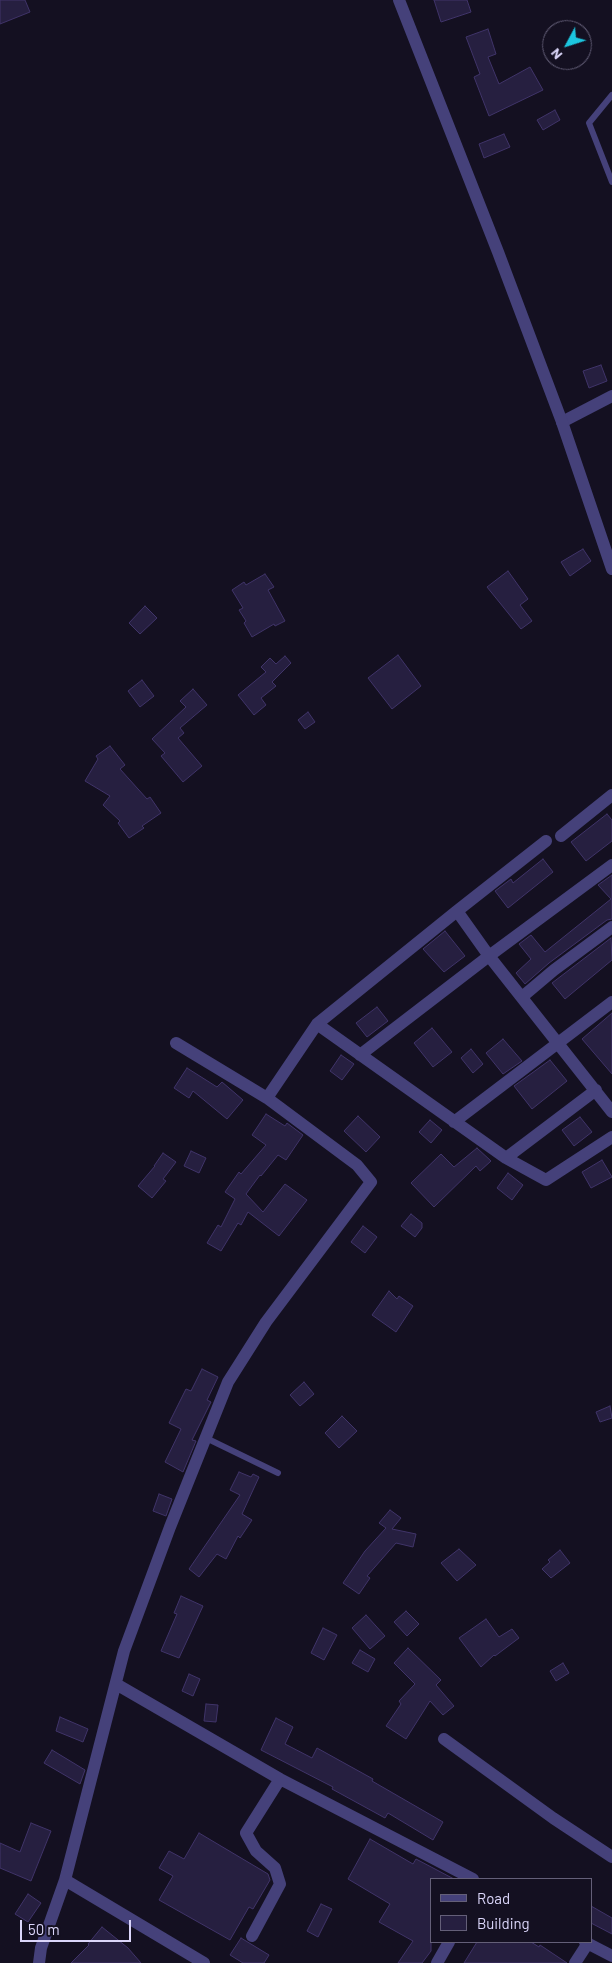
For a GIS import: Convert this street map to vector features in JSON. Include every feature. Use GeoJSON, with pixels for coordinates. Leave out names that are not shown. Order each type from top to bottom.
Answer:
{"type":"FeatureCollection","features":[{"type":"Feature","properties":{"kind":"street"},"geometry":{"type":"LineString","coordinates":[[398,0],[498,252],[562,422],[612,569]]}},
{"type":"Feature","properties":{"kind":"street"},"geometry":{"type":"LineString","coordinates":[[562,422],[612,396]]}},
{"type":"Feature","properties":{"kind":"street"},"geometry":{"type":"LineString","coordinates":[[561,836],[612,795]]}},
{"type":"Feature","properties":{"kind":"street"},"geometry":{"type":"LineString","coordinates":[[267,1098],[317,1024],[546,841]]}},
{"type":"Feature","properties":{"kind":"street"},"geometry":{"type":"LineString","coordinates":[[360,1055],[488,956],[612,865]]}},
{"type":"Feature","properties":{"kind":"street"},"geometry":{"type":"LineString","coordinates":[[457,911],[488,956],[612,1112]]}},
{"type":"Feature","properties":{"kind":"street"},"geometry":{"type":"LineString","coordinates":[[522,997],[554,970],[612,927]]}},
{"type":"Feature","properties":{"kind":"street"},"geometry":{"type":"LineString","coordinates":[[454,1122],[612,1002]]}},
{"type":"Feature","properties":{"kind":"street"},"geometry":{"type":"LineString","coordinates":[[317,1024],[506,1158],[546,1180],[612,1138]]}},
{"type":"Feature","properties":{"kind":"street"},"geometry":{"type":"LineString","coordinates":[[39,1963],[41,1948],[65,1880],[124,1651],[228,1382],[266,1322],[371,1182],[357,1165],[267,1098],[176,1043]]}},
{"type":"Feature","properties":{"kind":"street"},"geometry":{"type":"LineString","coordinates":[[506,1158],[596,1090]]}},
{"type":"Feature","properties":{"kind":"street"},"geometry":{"type":"LineString","coordinates":[[116,1684],[280,1779],[471,1878]]}},
{"type":"Feature","properties":{"kind":"street"},"geometry":{"type":"LineString","coordinates":[[444,1740],[553,1818],[612,1856]]}},
{"type":"Feature","properties":{"kind":"street"},"geometry":{"type":"LineString","coordinates":[[252,1936],[280,1884],[275,1868],[256,1851],[246,1833],[280,1779]]}},
{"type":"Feature","properties":{"kind":"street"},"geometry":{"type":"LineString","coordinates":[[65,1880],[204,1963]]}},
{"type":"Feature","properties":{"kind":"street"},"geometry":{"type":"LineString","coordinates":[[437,1963],[447,1943]]}},
{"type":"Feature","properties":{"kind":"street"},"geometry":{"type":"LineString","coordinates":[[574,1963],[586,1943]]}},
{"type":"Feature","properties":{"kind":"street"},"geometry":{"type":"LineString","coordinates":[[589,1943],[612,1956]]}},
{"type":"Feature","properties":{"kind":"lane"},"geometry":{"type":"LineString","coordinates":[[612,95],[588,122],[612,182]]}},
{"type":"Feature","properties":{"kind":"lane"},"geometry":{"type":"LineString","coordinates":[[206,1438],[278,1473]]}},
{"type":"Feature","properties":{"kind":"building"},"geometry":{"type":"Polygon","coordinates":[[[0,0],[25,0],[30,12],[0,24],[0,0]]]}},
{"type":"Feature","properties":{"kind":"building"},"geometry":{"type":"Polygon","coordinates":[[[434,0],[467,0],[471,12],[441,22],[434,0]]]}},
{"type":"Feature","properties":{"kind":"building"},"geometry":{"type":"Polygon","coordinates":[[[488,29],[496,54],[488,57],[499,84],[530,67],[543,90],[489,116],[474,77],[480,74],[466,37],[488,29]]]}},
{"type":"Feature","properties":{"kind":"building"},"geometry":{"type":"Polygon","coordinates":[[[555,110],[560,120],[543,130],[537,120],[555,110]]]}},
{"type":"Feature","properties":{"kind":"building"},"geometry":{"type":"Polygon","coordinates":[[[504,134],[510,147],[484,158],[479,144],[504,134]]]}},
{"type":"Feature","properties":{"kind":"building"},"geometry":{"type":"Polygon","coordinates":[[[601,365],[607,381],[589,388],[583,371],[601,365]]]}},
{"type":"Feature","properties":{"kind":"building"},"geometry":{"type":"Polygon","coordinates":[[[583,549],[591,561],[570,576],[561,562],[583,549]]]}},
{"type":"Feature","properties":{"kind":"building"},"geometry":{"type":"Polygon","coordinates":[[[508,571],[528,599],[520,605],[532,621],[521,629],[487,587],[508,571]]]}},
{"type":"Feature","properties":{"kind":"building"},"geometry":{"type":"Polygon","coordinates":[[[265,574],[274,587],[268,590],[285,621],[275,626],[274,624],[252,637],[244,623],[246,621],[239,610],[243,608],[232,590],[244,582],[246,585],[265,574]]]}},
{"type":"Feature","properties":{"kind":"building"},"geometry":{"type":"Polygon","coordinates":[[[145,606],[157,618],[140,634],[129,623],[145,606]]]}},
{"type":"Feature","properties":{"kind":"building"},"geometry":{"type":"Polygon","coordinates":[[[398,655],[421,686],[392,709],[368,678],[398,655]]]}},
{"type":"Feature","properties":{"kind":"building"},"geometry":{"type":"Polygon","coordinates":[[[285,656],[291,663],[272,682],[276,686],[261,698],[266,705],[254,715],[238,695],[266,672],[261,667],[270,658],[276,664],[285,656]]]}},
{"type":"Feature","properties":{"kind":"building"},"geometry":{"type":"Polygon","coordinates":[[[142,680],[154,696],[140,707],[128,691],[142,680]]]}},
{"type":"Feature","properties":{"kind":"building"},"geometry":{"type":"Polygon","coordinates":[[[193,689],[207,705],[180,728],[184,733],[178,738],[202,766],[183,782],[161,756],[165,753],[152,739],[186,707],[180,701],[193,689]]]}},
{"type":"Feature","properties":{"kind":"building"},"geometry":{"type":"Polygon","coordinates":[[[308,712],[315,722],[305,729],[298,720],[308,712]]]}},
{"type":"Feature","properties":{"kind":"building"},"geometry":{"type":"Polygon","coordinates":[[[110,746],[125,765],[120,769],[147,799],[150,797],[161,813],[129,838],[118,823],[120,821],[103,805],[110,796],[85,781],[98,759],[96,756],[110,746]]]}},
{"type":"Feature","properties":{"kind":"building"},"geometry":{"type":"Polygon","coordinates":[[[607,814],[612,820],[612,841],[586,861],[571,842],[607,814]]]}},
{"type":"Feature","properties":{"kind":"building"},"geometry":{"type":"Polygon","coordinates":[[[543,859],[553,872],[508,908],[495,891],[511,879],[513,883],[543,859]]]}},
{"type":"Feature","properties":{"kind":"building"},"geometry":{"type":"Polygon","coordinates":[[[612,875],[612,919],[607,920],[549,963],[525,984],[516,973],[531,959],[519,944],[531,935],[545,952],[611,899],[598,885],[612,875]]]}},
{"type":"Feature","properties":{"kind":"building"},"geometry":{"type":"Polygon","coordinates":[[[445,931],[465,956],[444,972],[423,949],[445,931]]]}},
{"type":"Feature","properties":{"kind":"building"},"geometry":{"type":"Polygon","coordinates":[[[611,938],[612,960],[565,999],[552,983],[611,938]]]}},
{"type":"Feature","properties":{"kind":"building"},"geometry":{"type":"Polygon","coordinates":[[[377,1007],[388,1021],[367,1037],[356,1023],[377,1007]]]}},
{"type":"Feature","properties":{"kind":"building"},"geometry":{"type":"Polygon","coordinates":[[[612,1013],[612,1074],[582,1039],[612,1013]]]}},
{"type":"Feature","properties":{"kind":"building"},"geometry":{"type":"Polygon","coordinates":[[[432,1028],[452,1052],[433,1067],[414,1043],[432,1028]]]}},
{"type":"Feature","properties":{"kind":"building"},"geometry":{"type":"Polygon","coordinates":[[[503,1039],[522,1061],[503,1074],[486,1053],[503,1039]]]}},
{"type":"Feature","properties":{"kind":"building"},"geometry":{"type":"Polygon","coordinates":[[[471,1049],[483,1064],[473,1073],[461,1058],[471,1049]]]}},
{"type":"Feature","properties":{"kind":"building"},"geometry":{"type":"Polygon","coordinates":[[[341,1055],[354,1064],[342,1080],[330,1071],[341,1055]]]}},
{"type":"Feature","properties":{"kind":"building"},"geometry":{"type":"Polygon","coordinates":[[[550,1060],[567,1081],[532,1109],[514,1086],[550,1060]]]}},
{"type":"Feature","properties":{"kind":"building"},"geometry":{"type":"Polygon","coordinates":[[[187,1068],[217,1087],[222,1082],[243,1100],[227,1119],[193,1091],[189,1098],[174,1088],[187,1068]]]}},
{"type":"Feature","properties":{"kind":"building"},"geometry":{"type":"Polygon","coordinates":[[[266,1114],[285,1126],[287,1123],[303,1135],[286,1160],[278,1155],[246,1194],[263,1212],[285,1184],[307,1200],[279,1236],[248,1212],[241,1225],[238,1223],[221,1251],[207,1243],[218,1225],[221,1227],[235,1199],[225,1192],[239,1172],[241,1174],[266,1145],[252,1135],[266,1114]]]}},
{"type":"Feature","properties":{"kind":"building"},"geometry":{"type":"Polygon","coordinates":[[[358,1116],[380,1137],[366,1152],[344,1131],[358,1116]]]}},
{"type":"Feature","properties":{"kind":"building"},"geometry":{"type":"Polygon","coordinates":[[[580,1117],[592,1132],[574,1146],[562,1130],[580,1117]]]}},
{"type":"Feature","properties":{"kind":"building"},"geometry":{"type":"Polygon","coordinates":[[[430,1120],[442,1130],[431,1143],[419,1132],[430,1120]]]}},
{"type":"Feature","properties":{"kind":"building"},"geometry":{"type":"Polygon","coordinates":[[[477,1148],[491,1161],[480,1171],[476,1166],[434,1207],[411,1183],[441,1154],[454,1167],[477,1148]]]}},
{"type":"Feature","properties":{"kind":"building"},"geometry":{"type":"Polygon","coordinates":[[[191,1151],[206,1158],[199,1173],[184,1166],[191,1151]]]}},
{"type":"Feature","properties":{"kind":"building"},"geometry":{"type":"Polygon","coordinates":[[[163,1153],[176,1162],[163,1179],[166,1181],[152,1198],[138,1186],[163,1153]]]}},
{"type":"Feature","properties":{"kind":"building"},"geometry":{"type":"Polygon","coordinates":[[[602,1160],[612,1177],[591,1188],[582,1172],[602,1160]]]}},
{"type":"Feature","properties":{"kind":"building"},"geometry":{"type":"Polygon","coordinates":[[[508,1173],[523,1185],[512,1200],[497,1188],[508,1173]]]}},
{"type":"Feature","properties":{"kind":"building"},"geometry":{"type":"Polygon","coordinates":[[[411,1214],[422,1223],[422,1228],[415,1237],[401,1226],[411,1214]]]}},
{"type":"Feature","properties":{"kind":"building"},"geometry":{"type":"Polygon","coordinates":[[[363,1226],[377,1237],[365,1253],[351,1242],[363,1226]]]}},
{"type":"Feature","properties":{"kind":"building"},"geometry":{"type":"Polygon","coordinates":[[[389,1291],[397,1299],[399,1296],[413,1306],[396,1332],[372,1315],[389,1291]]]}},
{"type":"Feature","properties":{"kind":"building"},"geometry":{"type":"Polygon","coordinates":[[[202,1369],[218,1377],[207,1400],[211,1402],[192,1440],[196,1441],[183,1472],[165,1462],[181,1429],[169,1423],[186,1389],[191,1391],[202,1369]]]}},
{"type":"Feature","properties":{"kind":"building"},"geometry":{"type":"Polygon","coordinates":[[[304,1382],[314,1394],[300,1406],[290,1395],[304,1382]]]}},
{"type":"Feature","properties":{"kind":"building"},"geometry":{"type":"Polygon","coordinates":[[[610,1406],[612,1418],[600,1422],[596,1412],[610,1406]]]}},
{"type":"Feature","properties":{"kind":"building"},"geometry":{"type":"Polygon","coordinates":[[[342,1416],[357,1431],[339,1448],[325,1433],[342,1416]]]}},
{"type":"Feature","properties":{"kind":"building"},"geometry":{"type":"Polygon","coordinates":[[[239,1472],[251,1477],[253,1474],[259,1477],[242,1514],[252,1520],[240,1538],[238,1536],[226,1559],[217,1554],[199,1577],[189,1569],[240,1495],[230,1490],[239,1472]]]}},
{"type":"Feature","properties":{"kind":"building"},"geometry":{"type":"Polygon","coordinates":[[[159,1494],[172,1499],[166,1516],[153,1511],[159,1494]]]}},
{"type":"Feature","properties":{"kind":"building"},"geometry":{"type":"Polygon","coordinates":[[[390,1510],[401,1518],[392,1529],[416,1534],[413,1547],[396,1543],[367,1576],[370,1578],[359,1594],[343,1583],[365,1551],[386,1528],[379,1523],[390,1510]]]}},
{"type":"Feature","properties":{"kind":"building"},"geometry":{"type":"Polygon","coordinates":[[[459,1549],[476,1565],[457,1581],[441,1563],[459,1549]]]}},
{"type":"Feature","properties":{"kind":"building"},"geometry":{"type":"Polygon","coordinates":[[[560,1550],[570,1563],[551,1578],[542,1569],[550,1562],[548,1560],[560,1550]]]}},
{"type":"Feature","properties":{"kind":"building"},"geometry":{"type":"Polygon","coordinates":[[[181,1596],[203,1606],[179,1658],[161,1651],[177,1614],[174,1613],[181,1596]]]}},
{"type":"Feature","properties":{"kind":"building"},"geometry":{"type":"Polygon","coordinates":[[[406,1611],[419,1624],[407,1636],[394,1622],[406,1611]]]}},
{"type":"Feature","properties":{"kind":"building"},"geometry":{"type":"Polygon","coordinates":[[[366,1615],[385,1636],[370,1649],[352,1628],[366,1615]]]}},
{"type":"Feature","properties":{"kind":"building"},"geometry":{"type":"Polygon","coordinates":[[[486,1619],[499,1637],[512,1629],[519,1638],[494,1655],[481,1667],[459,1638],[486,1619]]]}},
{"type":"Feature","properties":{"kind":"building"},"geometry":{"type":"Polygon","coordinates":[[[323,1628],[337,1635],[324,1660],[311,1653],[323,1628]]]}},
{"type":"Feature","properties":{"kind":"building"},"geometry":{"type":"Polygon","coordinates":[[[408,1648],[441,1680],[436,1685],[454,1706],[443,1715],[430,1701],[406,1739],[386,1726],[401,1704],[399,1701],[415,1684],[394,1663],[408,1648]]]}},
{"type":"Feature","properties":{"kind":"building"},"geometry":{"type":"Polygon","coordinates":[[[360,1650],[375,1659],[368,1672],[352,1663],[360,1650]]]}},
{"type":"Feature","properties":{"kind":"building"},"geometry":{"type":"Polygon","coordinates":[[[563,1663],[569,1673],[556,1681],[550,1671],[563,1663]]]}},
{"type":"Feature","properties":{"kind":"building"},"geometry":{"type":"Polygon","coordinates":[[[189,1674],[200,1679],[193,1696],[182,1691],[189,1674]]]}},
{"type":"Feature","properties":{"kind":"building"},"geometry":{"type":"Polygon","coordinates":[[[206,1704],[218,1705],[216,1722],[204,1721],[206,1704]]]}},
{"type":"Feature","properties":{"kind":"building"},"geometry":{"type":"Polygon","coordinates":[[[60,1717],[88,1729],[83,1742],[56,1731],[60,1717]]]}},
{"type":"Feature","properties":{"kind":"building"},"geometry":{"type":"Polygon","coordinates":[[[276,1718],[293,1727],[285,1744],[312,1758],[317,1748],[373,1779],[372,1781],[443,1822],[433,1840],[388,1813],[385,1818],[332,1789],[333,1787],[261,1750],[276,1718]]]}},
{"type":"Feature","properties":{"kind":"building"},"geometry":{"type":"Polygon","coordinates":[[[52,1750],[85,1770],[80,1784],[44,1763],[52,1750]]]}},
{"type":"Feature","properties":{"kind":"building"},"geometry":{"type":"Polygon","coordinates":[[[31,1823],[51,1831],[31,1881],[0,1868],[0,1843],[20,1852],[31,1823]]]}},
{"type":"Feature","properties":{"kind":"building"},"geometry":{"type":"Polygon","coordinates":[[[199,1833],[268,1874],[270,1880],[253,1909],[249,1907],[230,1940],[159,1900],[173,1876],[159,1868],[169,1851],[184,1859],[199,1833]]]}},
{"type":"Feature","properties":{"kind":"building"},"geometry":{"type":"Polygon","coordinates":[[[370,1839],[413,1864],[416,1859],[452,1878],[430,1878],[431,1951],[422,1963],[398,1963],[413,1941],[379,1922],[390,1904],[348,1879],[370,1839]]]}},
{"type":"Feature","properties":{"kind":"building"},"geometry":{"type":"Polygon","coordinates":[[[28,1894],[41,1903],[28,1922],[15,1914],[28,1894]]]}},
{"type":"Feature","properties":{"kind":"building"},"geometry":{"type":"Polygon","coordinates":[[[321,1904],[332,1909],[318,1937],[307,1931],[321,1904]]]}},
{"type":"Feature","properties":{"kind":"building"},"geometry":{"type":"Polygon","coordinates":[[[592,1907],[612,1918],[612,1934],[592,1924],[592,1907]]]}},
{"type":"Feature","properties":{"kind":"building"},"geometry":{"type":"Polygon","coordinates":[[[102,1927],[128,1948],[141,1963],[71,1963],[89,1945],[102,1927]]]}},
{"type":"Feature","properties":{"kind":"building"},"geometry":{"type":"Polygon","coordinates":[[[241,1938],[269,1955],[264,1963],[243,1963],[230,1955],[241,1938]]]}},
{"type":"Feature","properties":{"kind":"building"},"geometry":{"type":"Polygon","coordinates":[[[476,1943],[533,1943],[539,1947],[540,1945],[567,1963],[464,1963],[476,1943]]]}}]}
